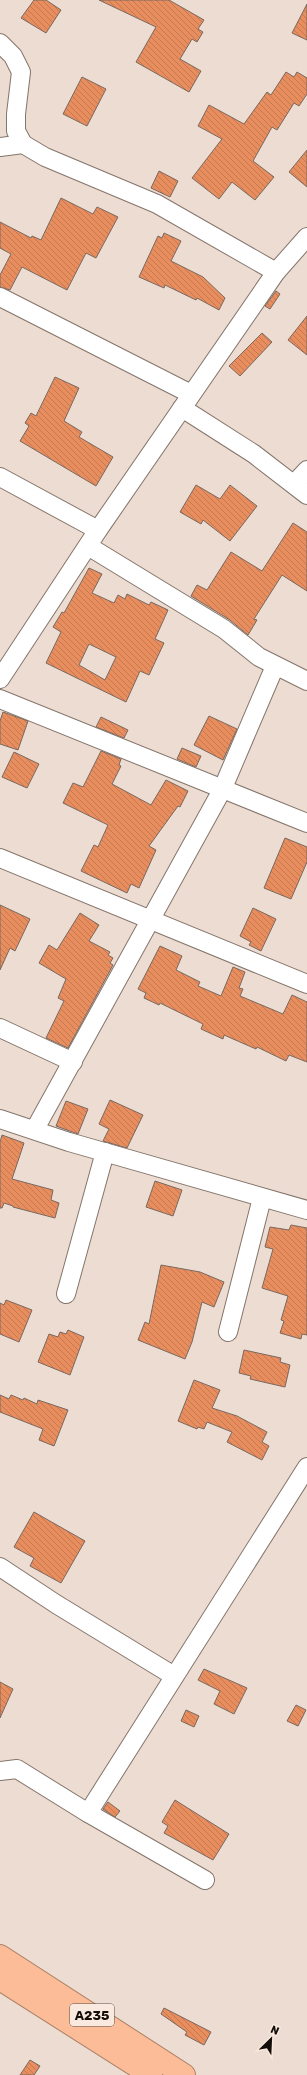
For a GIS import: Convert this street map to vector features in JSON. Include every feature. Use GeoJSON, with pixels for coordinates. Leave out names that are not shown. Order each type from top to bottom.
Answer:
{"type":"FeatureCollection","features":[{"type":"Feature","properties":{"kind":"highway","name":"A235"},"geometry":{"type":"LineString","coordinates":[[0,1956],[184,2075]]}},
{"type":"Feature","properties":{"kind":"highway","name":"A235"},"geometry":{"type":"LineString","coordinates":[[0,1979],[151,2075]]}},
{"type":"Feature","properties":{"kind":"street"},"geometry":{"type":"LineString","coordinates":[[0,43],[13,56],[20,72],[16,131],[23,144],[46,157],[157,204],[276,272]]}},
{"type":"Feature","properties":{"kind":"street"},"geometry":{"type":"LineString","coordinates":[[0,148],[23,144]]}},
{"type":"Feature","properties":{"kind":"street"},"geometry":{"type":"LineString","coordinates":[[0,679],[98,530],[276,272],[307,237]]}},
{"type":"Feature","properties":{"kind":"street"},"geometry":{"type":"LineString","coordinates":[[0,297],[187,401],[300,490],[307,470]]}},
{"type":"Feature","properties":{"kind":"street"},"geometry":{"type":"LineString","coordinates":[[0,477],[98,530]]}},
{"type":"Feature","properties":{"kind":"street"},"geometry":{"type":"LineString","coordinates":[[88,546],[198,612],[275,666],[307,681]]}},
{"type":"Feature","properties":{"kind":"street"},"geometry":{"type":"LineString","coordinates":[[35,1129],[222,790],[275,666]]}},
{"type":"Feature","properties":{"kind":"street"},"geometry":{"type":"LineString","coordinates":[[0,699],[222,790],[307,823]]}},
{"type":"Feature","properties":{"kind":"street"},"geometry":{"type":"LineString","coordinates":[[0,858],[307,984]]}},
{"type":"Feature","properties":{"kind":"street"},"geometry":{"type":"LineString","coordinates":[[0,1028],[73,1062]]}},
{"type":"Feature","properties":{"kind":"street"},"geometry":{"type":"LineString","coordinates":[[0,1119],[105,1152],[307,1210]]}},
{"type":"Feature","properties":{"kind":"street"},"geometry":{"type":"LineString","coordinates":[[66,1294],[105,1152]]}},
{"type":"Feature","properties":{"kind":"street"},"geometry":{"type":"LineString","coordinates":[[228,1332],[262,1198]]}},
{"type":"Feature","properties":{"kind":"street"},"geometry":{"type":"LineString","coordinates":[[88,1813],[307,1466]]}},
{"type":"Feature","properties":{"kind":"street"},"geometry":{"type":"LineString","coordinates":[[0,1567],[56,1604],[174,1676]]}},
{"type":"Feature","properties":{"kind":"street"},"geometry":{"type":"LineString","coordinates":[[0,1771],[17,1769],[88,1813],[205,1880]]}},
{"type":"Feature","properties":{"kind":"building"},"geometry":{"type":"Polygon","coordinates":[[[34,0],[46,0],[61,10],[46,33],[21,18],[34,0]]]}},
{"type":"Feature","properties":{"kind":"building"},"geometry":{"type":"Polygon","coordinates":[[[99,0],[169,0],[204,20],[198,29],[203,32],[197,42],[192,39],[180,59],[201,71],[189,92],[136,62],[156,27],[99,0]]]}},
{"type":"Feature","properties":{"kind":"building"},"geometry":{"type":"Polygon","coordinates":[[[307,4],[307,40],[292,33],[307,4]]]}},
{"type":"Feature","properties":{"kind":"building"},"geometry":{"type":"Polygon","coordinates":[[[286,72],[294,77],[297,72],[307,78],[307,94],[299,106],[294,103],[277,130],[272,127],[253,161],[274,177],[255,200],[232,182],[219,199],[192,178],[222,139],[198,126],[209,105],[244,124],[267,92],[271,95],[286,72]]]}},
{"type":"Feature","properties":{"kind":"building"},"geometry":{"type":"Polygon","coordinates":[[[82,77],[106,89],[87,126],[63,114],[82,77]]]}},
{"type":"Feature","properties":{"kind":"building"},"geometry":{"type":"Polygon","coordinates":[[[307,150],[307,187],[289,172],[307,150]]]}},
{"type":"Feature","properties":{"kind":"building"},"geometry":{"type":"Polygon","coordinates":[[[159,171],[178,181],[170,197],[151,188],[159,171]]]}},
{"type":"Feature","properties":{"kind":"building"},"geometry":{"type":"Polygon","coordinates":[[[61,198],[93,214],[97,207],[118,217],[96,258],[86,253],[67,290],[22,267],[10,290],[0,287],[0,275],[11,254],[0,248],[0,222],[31,238],[32,236],[41,240],[61,198]]]}},
{"type":"Feature","properties":{"kind":"building"},"geometry":{"type":"Polygon","coordinates":[[[164,233],[181,241],[171,261],[203,277],[225,298],[219,310],[197,298],[196,300],[165,285],[164,288],[139,277],[158,236],[162,238],[164,233]]]}},
{"type":"Feature","properties":{"kind":"building"},"geometry":{"type":"Polygon","coordinates":[[[276,291],[280,294],[270,309],[265,306],[276,291]]]}},
{"type":"Feature","properties":{"kind":"building"},"geometry":{"type":"Polygon","coordinates":[[[307,316],[307,355],[288,340],[307,316]]]}},
{"type":"Feature","properties":{"kind":"building"},"geometry":{"type":"Polygon","coordinates":[[[262,333],[272,342],[240,376],[229,366],[262,333]]]}},
{"type":"Feature","properties":{"kind":"building"},"geometry":{"type":"Polygon","coordinates":[[[55,377],[79,388],[64,421],[82,432],[79,437],[113,457],[96,486],[20,441],[29,426],[25,423],[31,413],[36,416],[55,377]]]}},
{"type":"Feature","properties":{"kind":"building"},"geometry":{"type":"Polygon","coordinates":[[[196,485],[220,499],[230,485],[257,506],[230,541],[203,520],[201,524],[180,512],[196,485]]]}},
{"type":"Feature","properties":{"kind":"building"},"geometry":{"type":"Polygon","coordinates":[[[293,523],[307,532],[307,591],[282,575],[254,619],[257,620],[248,635],[230,620],[191,596],[197,585],[207,590],[231,552],[262,571],[293,523]]]}},
{"type":"Feature","properties":{"kind":"building"},"geometry":{"type":"Polygon","coordinates":[[[89,568],[102,574],[92,593],[114,603],[118,595],[125,599],[127,594],[149,605],[151,602],[168,610],[155,639],[164,643],[149,675],[140,671],[126,702],[46,663],[61,632],[53,627],[62,612],[64,613],[89,568]],[[89,644],[79,665],[105,680],[116,657],[89,644]]]}},
{"type":"Feature","properties":{"kind":"building"},"geometry":{"type":"Polygon","coordinates":[[[3,712],[28,721],[18,750],[0,744],[0,721],[3,712]]]}},
{"type":"Feature","properties":{"kind":"building"},"geometry":{"type":"Polygon","coordinates":[[[209,716],[237,729],[223,760],[194,745],[209,716]]]}},
{"type":"Feature","properties":{"kind":"building"},"geometry":{"type":"Polygon","coordinates":[[[101,717],[128,730],[124,738],[96,727],[101,717]]]}},
{"type":"Feature","properties":{"kind":"building"},"geometry":{"type":"Polygon","coordinates":[[[182,748],[201,756],[196,767],[177,759],[182,748]]]}},
{"type":"Feature","properties":{"kind":"building"},"geometry":{"type":"Polygon","coordinates":[[[101,751],[121,759],[119,765],[121,766],[112,784],[151,805],[166,780],[188,791],[180,807],[178,806],[149,846],[156,850],[139,888],[131,884],[127,893],[81,871],[94,845],[98,847],[108,825],[63,803],[73,783],[83,787],[101,751]]]}},
{"type":"Feature","properties":{"kind":"building"},"geometry":{"type":"Polygon","coordinates":[[[14,752],[39,764],[27,788],[2,777],[14,752]]]}},
{"type":"Feature","properties":{"kind":"building"},"geometry":{"type":"Polygon","coordinates":[[[285,838],[307,847],[307,862],[291,899],[264,888],[285,838]]]}},
{"type":"Feature","properties":{"kind":"building"},"geometry":{"type":"Polygon","coordinates":[[[0,905],[30,919],[15,951],[10,948],[0,970],[0,905]]]}},
{"type":"Feature","properties":{"kind":"building"},"geometry":{"type":"Polygon","coordinates":[[[253,908],[276,919],[261,951],[249,945],[251,942],[240,936],[253,908]]]}},
{"type":"Feature","properties":{"kind":"building"},"geometry":{"type":"Polygon","coordinates":[[[80,913],[99,925],[89,941],[110,952],[108,955],[113,958],[110,963],[113,965],[68,1048],[46,1038],[64,1001],[58,998],[66,979],[39,963],[49,945],[57,950],[80,913]]]}},
{"type":"Feature","properties":{"kind":"building"},"geometry":{"type":"Polygon","coordinates":[[[160,946],[182,956],[176,970],[200,982],[198,986],[221,996],[233,967],[245,972],[239,988],[243,989],[240,996],[283,1014],[292,995],[307,1002],[307,1062],[289,1055],[286,1061],[257,1047],[256,1049],[224,1035],[223,1039],[201,1029],[203,1024],[160,1003],[159,1005],[144,998],[146,993],[138,989],[160,946]]]}},
{"type":"Feature","properties":{"kind":"building"},"geometry":{"type":"Polygon","coordinates":[[[110,1100],[143,1115],[127,1148],[103,1141],[109,1129],[99,1124],[110,1100]]]}},
{"type":"Feature","properties":{"kind":"building"},"geometry":{"type":"Polygon","coordinates":[[[66,1101],[88,1109],[78,1134],[56,1126],[66,1101]]]}},
{"type":"Feature","properties":{"kind":"building"},"geometry":{"type":"Polygon","coordinates":[[[2,1135],[24,1143],[12,1179],[53,1190],[51,1200],[59,1203],[55,1218],[13,1207],[4,1203],[2,1208],[0,1208],[0,1142],[2,1135]]]}},
{"type":"Feature","properties":{"kind":"building"},"geometry":{"type":"Polygon","coordinates":[[[155,1181],[182,1190],[173,1216],[146,1207],[155,1181]]]}},
{"type":"Feature","properties":{"kind":"building"},"geometry":{"type":"Polygon","coordinates":[[[291,1225],[307,1228],[307,1335],[302,1334],[301,1339],[280,1333],[284,1321],[281,1320],[288,1296],[262,1288],[273,1249],[265,1247],[270,1227],[289,1230],[291,1225]]]}},
{"type":"Feature","properties":{"kind":"building"},"geometry":{"type":"Polygon","coordinates":[[[161,1265],[200,1272],[224,1282],[214,1307],[202,1302],[192,1342],[185,1359],[138,1340],[145,1322],[149,1324],[161,1265]]]}},
{"type":"Feature","properties":{"kind":"building"},"geometry":{"type":"Polygon","coordinates":[[[6,1300],[32,1310],[19,1342],[0,1334],[0,1303],[4,1305],[6,1300]]]}},
{"type":"Feature","properties":{"kind":"building"},"geometry":{"type":"Polygon","coordinates":[[[68,1330],[84,1337],[70,1375],[38,1362],[49,1334],[58,1337],[60,1332],[66,1334],[68,1330]]]}},
{"type":"Feature","properties":{"kind":"building"},"geometry":{"type":"Polygon","coordinates":[[[244,1350],[281,1358],[280,1362],[290,1365],[285,1387],[250,1379],[251,1376],[239,1373],[244,1350]]]}},
{"type":"Feature","properties":{"kind":"building"},"geometry":{"type":"Polygon","coordinates":[[[194,1380],[220,1390],[212,1408],[237,1416],[267,1432],[262,1442],[269,1446],[262,1460],[227,1442],[232,1432],[207,1422],[204,1429],[198,1427],[197,1429],[178,1421],[194,1380]]]}},
{"type":"Feature","properties":{"kind":"building"},"geometry":{"type":"Polygon","coordinates":[[[0,1395],[9,1399],[11,1395],[23,1400],[24,1398],[37,1404],[38,1400],[68,1410],[54,1446],[39,1440],[43,1429],[0,1412],[0,1395]]]}},
{"type":"Feature","properties":{"kind":"building"},"geometry":{"type":"Polygon","coordinates":[[[34,1512],[85,1541],[61,1583],[30,1566],[34,1558],[14,1547],[34,1512]]]}},
{"type":"Feature","properties":{"kind":"building"},"geometry":{"type":"Polygon","coordinates":[[[204,1669],[247,1688],[234,1714],[214,1704],[220,1691],[198,1680],[204,1669]]]}},
{"type":"Feature","properties":{"kind":"building"},"geometry":{"type":"Polygon","coordinates":[[[0,1682],[13,1689],[0,1718],[0,1682]]]}},
{"type":"Feature","properties":{"kind":"building"},"geometry":{"type":"Polygon","coordinates":[[[296,1705],[306,1710],[298,1726],[287,1721],[296,1705]]]}},
{"type":"Feature","properties":{"kind":"building"},"geometry":{"type":"Polygon","coordinates":[[[186,1710],[199,1716],[194,1727],[181,1721],[186,1710]]]}},
{"type":"Feature","properties":{"kind":"building"},"geometry":{"type":"Polygon","coordinates":[[[175,1800],[229,1834],[213,1860],[164,1833],[168,1826],[162,1822],[175,1800]]]}},
{"type":"Feature","properties":{"kind":"building"},"geometry":{"type":"Polygon","coordinates":[[[108,1802],[120,1811],[115,1817],[103,1809],[108,1802]]]}},
{"type":"Feature","properties":{"kind":"building"},"geometry":{"type":"Polygon","coordinates":[[[164,2008],[211,2032],[204,2045],[185,2035],[187,2032],[161,2014],[164,2008]]]}},
{"type":"Feature","properties":{"kind":"building"},"geometry":{"type":"Polygon","coordinates":[[[30,2060],[40,2066],[34,2075],[20,2075],[30,2060]]]}}]}
